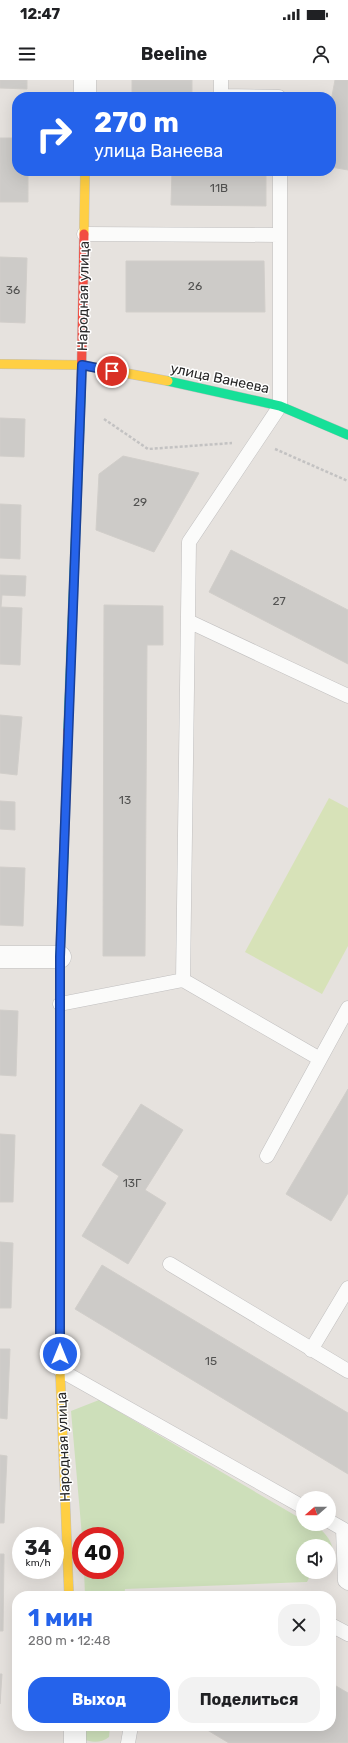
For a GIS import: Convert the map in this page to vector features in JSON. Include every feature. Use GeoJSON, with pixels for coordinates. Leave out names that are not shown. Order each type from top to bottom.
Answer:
{"type":"FeatureCollection","features":[{"type":"Feature","properties":{"kind":"street"},"geometry":{"type":"LineString","coordinates":[[85,80],[85,92]]}},
{"type":"Feature","properties":{"kind":"street","name":"Народная улица"},"geometry":{"type":"LineString","coordinates":[[69,1591],[60,1370],[60,957],[82,365],[85,176]]}},
{"type":"Feature","properties":{"kind":"street","name":"улица Ванеева"},"geometry":{"type":"LineString","coordinates":[[0,364],[82,365],[189,385],[280,406],[348,435]]}},
{"type":"Feature","properties":{"kind":"street"},"geometry":{"type":"LineString","coordinates":[[0,957],[60,957]]}},
{"type":"Feature","properties":{"kind":"street"},"geometry":{"type":"LineString","coordinates":[[75,1731],[75,1743]]}},
{"type":"Feature","properties":{"kind":"lane"},"geometry":{"type":"LineString","coordinates":[[221,80],[221,92]]}},
{"type":"Feature","properties":{"kind":"lane"},"geometry":{"type":"LineString","coordinates":[[182,980],[189,542],[280,406],[280,176]]}},
{"type":"Feature","properties":{"kind":"lane"},"geometry":{"type":"LineString","coordinates":[[84,234],[280,235]]}},
{"type":"Feature","properties":{"kind":"lane"},"geometry":{"type":"LineString","coordinates":[[188,621],[348,696]]}},
{"type":"Feature","properties":{"kind":"lane"},"geometry":{"type":"LineString","coordinates":[[60,1004],[182,980],[320,1059]]}},
{"type":"Feature","properties":{"kind":"lane"},"geometry":{"type":"LineString","coordinates":[[267,1156],[348,1008]]}},
{"type":"Feature","properties":{"kind":"lane"},"geometry":{"type":"LineString","coordinates":[[170,1264],[348,1372]]}},
{"type":"Feature","properties":{"kind":"lane"},"geometry":{"type":"LineString","coordinates":[[311,1350],[348,1288]]}},
{"type":"Feature","properties":{"kind":"lane"},"geometry":{"type":"LineString","coordinates":[[60,1370],[296,1502]]}},
{"type":"Feature","properties":{"kind":"lane"},"geometry":{"type":"LineString","coordinates":[[336,1525],[343,1529],[347,1580]]}},
{"type":"Feature","properties":{"kind":"lane"},"geometry":{"type":"LineString","coordinates":[[336,1628],[348,1634]]}},
{"type":"Feature","properties":{"kind":"lane"},"geometry":{"type":"LineString","coordinates":[[128,1743],[130,1731]]}},
{"type":"Feature","properties":{"kind":"path"},"geometry":{"type":"LineString","coordinates":[[104,418],[148,449],[257,441],[348,481]]}},
{"type":"Feature","properties":{"kind":"green space"},"geometry":{"type":"Polygon","coordinates":[[[329,798],[348,808],[348,946],[322,994],[245,952],[329,798]]]}},
{"type":"Feature","properties":{"kind":"green space"},"geometry":{"type":"Polygon","coordinates":[[[99,1400],[296,1516],[296,1531],[321,1531],[328,1539],[296,1539],[296,1579],[308,1579],[307,1582],[125,1589],[125,1591],[85,1591],[84,1579],[124,1579],[124,1527],[81,1527],[71,1411],[99,1400]]]}},
{"type":"Feature","properties":{"kind":"green space"},"geometry":{"type":"Polygon","coordinates":[[[82,1731],[110,1731],[109,1737],[103,1740],[96,1742],[83,1739],[82,1731]]]}},
{"type":"Feature","properties":{"kind":"building"},"geometry":{"type":"Polygon","coordinates":[[[0,80],[27,80],[27,89],[0,88],[0,80]]]}},
{"type":"Feature","properties":{"kind":"building"},"geometry":{"type":"Polygon","coordinates":[[[132,80],[192,80],[192,92],[132,92],[132,80]]]}},
{"type":"Feature","properties":{"kind":"building"},"geometry":{"type":"Polygon","coordinates":[[[335,80],[348,80],[348,170],[336,168],[336,92],[333,92],[335,80]]]}},
{"type":"Feature","properties":{"kind":"building"},"geometry":{"type":"Polygon","coordinates":[[[0,138],[12,138],[12,176],[28,176],[28,202],[0,202],[0,138]]]}},
{"type":"Feature","properties":{"kind":"building"},"geometry":{"type":"Polygon","coordinates":[[[172,176],[266,176],[266,206],[171,205],[172,176]]]}},
{"type":"Feature","properties":{"kind":"building"},"geometry":{"type":"Polygon","coordinates":[[[0,257],[27,258],[25,323],[0,322],[0,257]]]}},
{"type":"Feature","properties":{"kind":"building"},"geometry":{"type":"Polygon","coordinates":[[[126,261],[264,261],[265,312],[126,312],[126,261]]]}},
{"type":"Feature","properties":{"kind":"building"},"geometry":{"type":"Polygon","coordinates":[[[0,418],[25,419],[24,457],[0,456],[0,418]]]}},
{"type":"Feature","properties":{"kind":"building"},"geometry":{"type":"Polygon","coordinates":[[[123,456],[199,473],[154,552],[96,530],[99,474],[123,456]]]}},
{"type":"Feature","properties":{"kind":"building"},"geometry":{"type":"Polygon","coordinates":[[[0,504],[21,505],[20,559],[0,558],[0,504]]]}},
{"type":"Feature","properties":{"kind":"building"},"geometry":{"type":"Polygon","coordinates":[[[231,550],[348,610],[348,664],[209,592],[231,550]]]}},
{"type":"Feature","properties":{"kind":"building"},"geometry":{"type":"Polygon","coordinates":[[[0,575],[26,576],[25,596],[2,595],[1,607],[22,608],[20,665],[0,664],[0,575]]]}},
{"type":"Feature","properties":{"kind":"building"},"geometry":{"type":"Polygon","coordinates":[[[104,605],[163,606],[163,645],[147,645],[145,956],[103,956],[104,605]]]}},
{"type":"Feature","properties":{"kind":"building"},"geometry":{"type":"Polygon","coordinates":[[[0,715],[22,717],[17,775],[0,773],[0,715]]]}},
{"type":"Feature","properties":{"kind":"building"},"geometry":{"type":"Polygon","coordinates":[[[0,801],[15,802],[15,830],[0,829],[0,801]]]}},
{"type":"Feature","properties":{"kind":"building"},"geometry":{"type":"Polygon","coordinates":[[[0,867],[25,868],[23,926],[0,925],[0,867]]]}},
{"type":"Feature","properties":{"kind":"building"},"geometry":{"type":"Polygon","coordinates":[[[0,1010],[18,1011],[16,1076],[0,1075],[0,1010]]]}},
{"type":"Feature","properties":{"kind":"building"},"geometry":{"type":"Polygon","coordinates":[[[348,1089],[348,1193],[331,1221],[286,1194],[348,1089]]]}},
{"type":"Feature","properties":{"kind":"building"},"geometry":{"type":"Polygon","coordinates":[[[141,1104],[183,1130],[145,1190],[166,1203],[128,1264],[82,1236],[119,1176],[102,1165],[141,1104]]]}},
{"type":"Feature","properties":{"kind":"building"},"geometry":{"type":"Polygon","coordinates":[[[0,1134],[15,1135],[13,1202],[0,1202],[0,1134]]]}},
{"type":"Feature","properties":{"kind":"building"},"geometry":{"type":"Polygon","coordinates":[[[0,1242],[13,1243],[11,1308],[0,1308],[0,1242]]]}},
{"type":"Feature","properties":{"kind":"building"},"geometry":{"type":"Polygon","coordinates":[[[102,1265],[348,1413],[348,1474],[75,1309],[102,1265]]]}},
{"type":"Feature","properties":{"kind":"building"},"geometry":{"type":"Polygon","coordinates":[[[0,1349],[10,1349],[7,1419],[0,1418],[0,1349]]]}},
{"type":"Feature","properties":{"kind":"building"},"geometry":{"type":"Polygon","coordinates":[[[0,1455],[7,1456],[4,1523],[0,1523],[0,1455]]]}},
{"type":"Feature","properties":{"kind":"building"},"geometry":{"type":"Polygon","coordinates":[[[0,1554],[4,1554],[3,1631],[0,1631],[0,1554]]]}},
{"type":"Feature","properties":{"kind":"building"},"geometry":{"type":"Polygon","coordinates":[[[0,1674],[2,1674],[0,1704],[0,1674]]]}},
{"type":"Feature","properties":{"kind":"building"},"geometry":{"type":"Polygon","coordinates":[[[336,1686],[348,1693],[348,1743],[229,1743],[209,1731],[336,1731],[336,1686]]]}},
{"type":"Feature","properties":{"kind":"traffic: fast"},"geometry":{"type":"LineString","coordinates":[[168,381],[280,406],[348,435]]}},
{"type":"Feature","properties":{"kind":"traffic: fast"},"geometry":{"type":"LineString","coordinates":[[68,730],[81,396]]}},
{"type":"Feature","properties":{"kind":"traffic: fast"},"geometry":{"type":"LineString","coordinates":[[60,1265],[60,957],[64,852]]}},
{"type":"Feature","properties":{"kind":"traffic: slow"},"geometry":{"type":"LineString","coordinates":[[84,234],[85,176]]}},
{"type":"Feature","properties":{"kind":"traffic: slow"},"geometry":{"type":"LineString","coordinates":[[0,364],[82,365],[168,381]]}},
{"type":"Feature","properties":{"kind":"traffic: slow"},"geometry":{"type":"LineString","coordinates":[[60,1265],[60,1370],[69,1591]]}},
{"type":"Feature","properties":{"kind":"traffic: jam"},"geometry":{"type":"LineString","coordinates":[[81,396],[84,234]]}},
{"type":"Feature","properties":{"kind":"traffic: jam"},"geometry":{"type":"LineString","coordinates":[[64,852],[68,730]]}},
{"type":"Feature","properties":{"kind":"route"},"geometry":{"type":"LineString","coordinates":[[60,1354],[60,957],[82,365],[112,371]]}}]}
